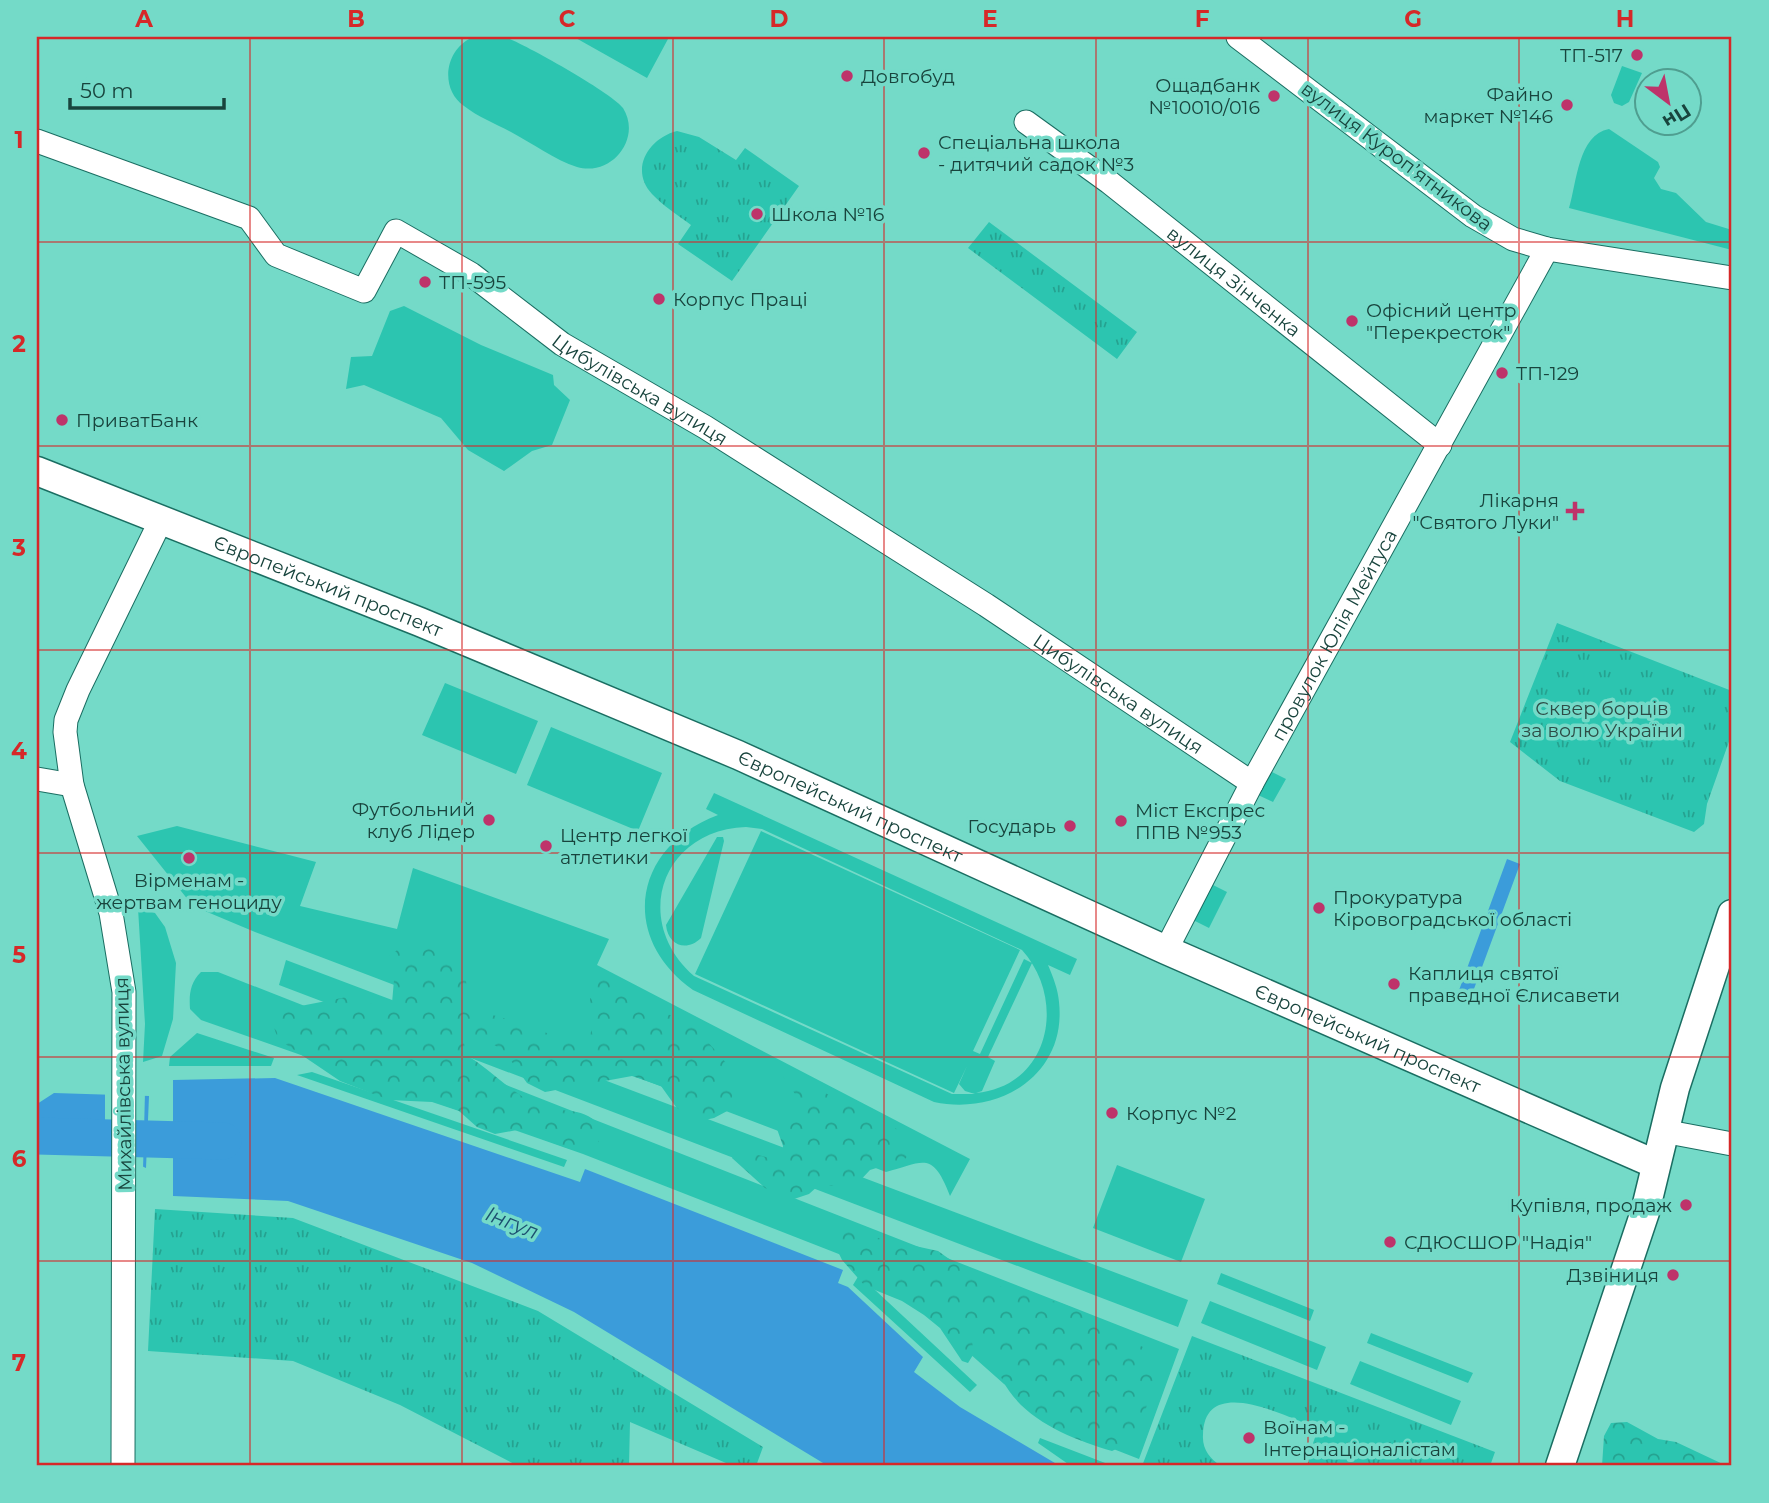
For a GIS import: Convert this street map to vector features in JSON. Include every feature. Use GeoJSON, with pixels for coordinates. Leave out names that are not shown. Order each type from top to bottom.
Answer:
{"type":"FeatureCollection","features":[{"type":"Feature","properties":{"kind":"main road","name":"Європейський проспект"},"geometry":{"type":"LineString","coordinates":[[37,471],[420,622],[738,755],[1166,950],[1656,1164]]}},
{"type":"Feature","properties":{"kind":"main road"},"geometry":{"type":"LineString","coordinates":[[1560,1466],[1645,1212],[1663,1131],[1732,914]]}},
{"type":"Feature","properties":{"kind":"street","name":"вулиця Куропʼятникова"},"geometry":{"type":"LineString","coordinates":[[1238,37],[1473,216],[1513,239],[1547,249],[1732,278]]}},
{"type":"Feature","properties":{"kind":"street","name":"вулиця Зінченка"},"geometry":{"type":"LineString","coordinates":[[1026,122],[1108,182],[1440,445]]}},
{"type":"Feature","properties":{"kind":"street","name":"Цибулівська вулиця"},"geometry":{"type":"LineString","coordinates":[[37,141],[250,218],[276,255],[364,291],[396,231],[471,274],[562,344],[705,427],[951,583],[1252,783]]}},
{"type":"Feature","properties":{"kind":"street","name":"провулок Юлія Мейтуса"},"geometry":{"type":"LineString","coordinates":[[1166,950],[1252,783],[1547,249]]}},
{"type":"Feature","properties":{"kind":"street","name":"Михайлівська вулиця"},"geometry":{"type":"LineString","coordinates":[[123,1466],[125,1065],[120,952],[111,913],[72,785],[66,720],[161,520]]}},
{"type":"Feature","properties":{"kind":"street"},"geometry":{"type":"LineString","coordinates":[[37,779],[72,785]]}},
{"type":"Feature","properties":{"kind":"street"},"geometry":{"type":"LineString","coordinates":[[1663,1131],[1732,1144]]}},
{"type":"Feature","properties":{"kind":"green space"},"geometry":{"type":"Polygon","coordinates":[[[497,36],[515,41],[616,101],[623,108],[629,131],[620,153],[602,166],[590,169],[577,167],[552,156],[464,106],[451,89],[449,69],[456,50],[473,37],[497,36]]]}},
{"type":"Feature","properties":{"kind":"green space"},"geometry":{"type":"Polygon","coordinates":[[[574,37],[665,37],[668,39],[647,78],[574,37]]]}},
{"type":"Feature","properties":{"kind":"green space"},"geometry":{"type":"Polygon","coordinates":[[[1622,66],[1632,70],[1632,95],[1629,102],[1622,106],[1614,103],[1611,95],[1622,66]]]}},
{"type":"Feature","properties":{"kind":"green space"},"geometry":{"type":"Polygon","coordinates":[[[1609,129],[1658,162],[1660,167],[1654,178],[1661,189],[1676,193],[1706,222],[1732,230],[1732,250],[1569,208],[1585,150],[1599,133],[1609,129]]]}},
{"type":"Feature","properties":{"kind":"green space"},"geometry":{"type":"Polygon","coordinates":[[[677,131],[699,137],[736,160],[745,148],[799,186],[732,281],[678,244],[691,225],[652,194],[645,184],[642,165],[645,156],[658,140],[677,131]]]}},
{"type":"Feature","properties":{"kind":"green space"},"geometry":{"type":"Polygon","coordinates":[[[989,222],[1137,332],[1117,359],[968,248],[989,222]]]}},
{"type":"Feature","properties":{"kind":"green space"},"geometry":{"type":"Polygon","coordinates":[[[404,306],[481,345],[553,375],[554,385],[570,400],[552,445],[532,451],[504,471],[468,450],[441,418],[364,385],[346,389],[351,357],[372,356],[390,311],[404,306]]]}},
{"type":"Feature","properties":{"kind":"green space","name":"Сквер борців за волю України"},"geometry":{"type":"Polygon","coordinates":[[[1557,623],[1732,691],[1732,733],[1707,804],[1704,824],[1694,832],[1560,781],[1510,742],[1557,623]]]}},
{"type":"Feature","properties":{"kind":"green space"},"geometry":{"type":"Polygon","coordinates":[[[445,683],[538,721],[516,774],[422,735],[445,683]]]}},
{"type":"Feature","properties":{"kind":"green space"},"geometry":{"type":"Polygon","coordinates":[[[551,727],[662,773],[638,831],[527,785],[551,727]]]}},
{"type":"Feature","properties":{"kind":"green space"},"geometry":{"type":"Polygon","coordinates":[[[1270,771],[1286,779],[1273,802],[1258,795],[1270,771]]]}},
{"type":"Feature","properties":{"kind":"green space"},"geometry":{"type":"Polygon","coordinates":[[[714,793],[1077,959],[1070,975],[1048,965],[1059,1002],[1059,1028],[1052,1050],[1040,1069],[1024,1085],[1004,1096],[982,1103],[958,1105],[934,1102],[693,990],[669,969],[653,945],[646,920],[646,894],[653,870],[668,848],[690,829],[718,815],[706,809],[714,793]],[[746,827],[717,832],[693,844],[676,861],[664,882],[660,905],[664,930],[675,954],[694,976],[952,1094],[975,1094],[965,1091],[959,1084],[967,1066],[954,1093],[695,974],[761,831],[1020,950],[973,1051],[980,1054],[1024,959],[1030,962],[1022,950],[762,829],[746,827]],[[1032,964],[988,1057],[995,1061],[982,1091],[976,1093],[1001,1087],[1021,1075],[1035,1058],[1044,1038],[1047,1015],[1044,992],[1032,964]]]}},
{"type":"Feature","properties":{"kind":"green space"},"geometry":{"type":"Polygon","coordinates":[[[177,826],[316,862],[300,906],[397,929],[413,868],[609,939],[597,965],[970,1159],[950,1196],[944,1181],[932,1165],[918,1163],[886,1172],[193,906],[137,836],[177,826]]]}},
{"type":"Feature","properties":{"kind":"green space"},"geometry":{"type":"Polygon","coordinates":[[[717,837],[723,837],[724,841],[701,938],[690,945],[679,945],[670,938],[666,925],[717,837]]]}},
{"type":"Feature","properties":{"kind":"green space"},"geometry":{"type":"Polygon","coordinates":[[[1211,884],[1227,892],[1209,928],[1193,920],[1211,884]]]}},
{"type":"Feature","properties":{"kind":"green space"},"geometry":{"type":"Polygon","coordinates":[[[138,908],[155,913],[165,927],[176,963],[173,1019],[162,1056],[143,1062],[145,1024],[138,908]]]}},
{"type":"Feature","properties":{"kind":"green space"},"geometry":{"type":"Polygon","coordinates":[[[424,946],[451,953],[462,964],[467,1000],[478,1012],[587,1044],[592,1026],[592,980],[605,978],[648,1005],[694,1026],[734,1072],[731,1109],[714,1118],[695,1122],[676,1107],[661,1086],[632,1076],[545,1092],[527,1083],[504,1051],[486,1040],[470,1038],[464,1041],[465,1054],[524,1098],[542,1107],[585,1114],[599,1125],[599,1141],[591,1152],[570,1149],[517,1130],[495,1134],[477,1127],[459,1111],[432,1102],[389,1100],[340,1081],[278,1039],[273,1025],[285,1009],[352,996],[375,1005],[392,1003],[394,980],[387,958],[401,947],[424,946]]]}},
{"type":"Feature","properties":{"kind":"green space"},"geometry":{"type":"Polygon","coordinates":[[[286,960],[1188,1300],[1178,1327],[279,985],[286,960]]]}},
{"type":"Feature","properties":{"kind":"green space"},"geometry":{"type":"Polygon","coordinates":[[[201,972],[218,972],[1179,1349],[1139,1459],[1075,1434],[1004,1384],[872,1267],[583,1154],[201,1020],[190,1009],[190,994],[192,985],[201,972]]]}},
{"type":"Feature","properties":{"kind":"green space"},"geometry":{"type":"Polygon","coordinates":[[[197,1033],[274,1058],[271,1066],[169,1066],[170,1057],[197,1033]]]}},
{"type":"Feature","properties":{"kind":"green space"},"geometry":{"type":"Polygon","coordinates":[[[312,1072],[567,1160],[564,1167],[297,1075],[312,1072]]]}},
{"type":"Feature","properties":{"kind":"green space"},"geometry":{"type":"Polygon","coordinates":[[[793,1075],[910,1135],[913,1149],[905,1159],[870,1170],[855,1186],[818,1186],[809,1194],[791,1200],[765,1188],[732,1158],[735,1149],[781,1161],[783,1146],[777,1129],[792,1110],[797,1097],[783,1076],[793,1075]]]}},
{"type":"Feature","properties":{"kind":"green space"},"geometry":{"type":"Polygon","coordinates":[[[1117,1165],[1205,1199],[1181,1262],[1093,1228],[1117,1165]]]}},
{"type":"Feature","properties":{"kind":"green space"},"geometry":{"type":"Polygon","coordinates":[[[155,1209],[293,1218],[538,1311],[763,1447],[756,1466],[733,1466],[630,1422],[629,1466],[518,1466],[400,1405],[293,1361],[148,1351],[155,1209]]]}},
{"type":"Feature","properties":{"kind":"green space"},"geometry":{"type":"Polygon","coordinates":[[[842,1230],[938,1251],[980,1281],[1063,1304],[1102,1320],[1120,1336],[1143,1347],[1156,1362],[1155,1382],[1135,1440],[1112,1451],[1065,1434],[1035,1417],[1022,1406],[1002,1379],[988,1340],[981,1331],[972,1335],[973,1355],[968,1363],[962,1361],[940,1328],[924,1315],[902,1301],[865,1286],[842,1260],[833,1241],[842,1230]]]}},
{"type":"Feature","properties":{"kind":"green space"},"geometry":{"type":"Polygon","coordinates":[[[1221,1273],[1314,1310],[1310,1321],[1217,1284],[1221,1273]]]}},
{"type":"Feature","properties":{"kind":"green space"},"geometry":{"type":"Polygon","coordinates":[[[859,1275],[977,1385],[970,1392],[853,1285],[859,1275]]]}},
{"type":"Feature","properties":{"kind":"green space"},"geometry":{"type":"Polygon","coordinates":[[[1210,1301],[1326,1347],[1317,1370],[1201,1323],[1210,1301]]]}},
{"type":"Feature","properties":{"kind":"green space"},"geometry":{"type":"Polygon","coordinates":[[[1371,1333],[1473,1373],[1468,1383],[1367,1343],[1371,1333]]]}},
{"type":"Feature","properties":{"kind":"green space"},"geometry":{"type":"Polygon","coordinates":[[[1192,1336],[1495,1452],[1490,1466],[1305,1466],[1318,1429],[1269,1409],[1232,1403],[1217,1406],[1207,1416],[1203,1435],[1207,1453],[1221,1466],[1142,1466],[1192,1336]]]}},
{"type":"Feature","properties":{"kind":"green space"},"geometry":{"type":"Polygon","coordinates":[[[1360,1361],[1461,1401],[1451,1425],[1350,1384],[1360,1361]]]}},
{"type":"Feature","properties":{"kind":"green space"},"geometry":{"type":"Polygon","coordinates":[[[1627,1422],[1658,1439],[1676,1442],[1727,1466],[1602,1466],[1604,1436],[1611,1423],[1627,1422]]]}},
{"type":"Feature","properties":{"kind":"green space"},"geometry":{"type":"Polygon","coordinates":[[[1040,1438],[1113,1466],[1071,1466],[1038,1443],[1040,1438]]]}},
{"type":"Feature","properties":{"kind":"water"},"geometry":{"type":"Polygon","coordinates":[[[1507,859],[1520,864],[1471,997],[1458,993],[1507,859]]]}},
{"type":"Feature","properties":{"kind":"water"},"geometry":{"type":"Polygon","coordinates":[[[275,1078],[580,1182],[585,1169],[843,1270],[838,1283],[848,1287],[923,1357],[914,1372],[960,1407],[1060,1466],[828,1466],[574,1312],[472,1263],[288,1201],[173,1196],[173,1080],[275,1078]]]}},
{"type":"Feature","properties":{"kind":"water"},"geometry":{"type":"Polygon","coordinates":[[[54,1093],[149,1096],[146,1168],[102,1148],[37,1154],[37,1104],[54,1093]]]}},
{"type":"Feature","properties":{"kind":"pier"},"geometry":{"type":"Polygon","coordinates":[[[105,1091],[145,1092],[143,1170],[105,1153],[105,1091]]]}},
{"type":"Feature","properties":{"kind":"waterway","name":"Інгул"},"geometry":{"type":"LineString","coordinates":[[37,1136],[223,1141]]}},
{"type":"Feature","properties":{"kind":"place","name":"ТП-517"},"geometry":{"type":"Point","coordinates":[1637,55]}},
{"type":"Feature","properties":{"kind":"place","name":"Довгобуд"},"geometry":{"type":"Point","coordinates":[847,76]}},
{"type":"Feature","properties":{"kind":"place","name":"Ощадбанк №10010/016"},"geometry":{"type":"Point","coordinates":[1274,96]}},
{"type":"Feature","properties":{"kind":"place","name":"Файно маркет №146"},"geometry":{"type":"Point","coordinates":[1567,105]}},
{"type":"Feature","properties":{"kind":"place","name":"Спеціальна школа - дитячий садок №3"},"geometry":{"type":"Point","coordinates":[924,153]}},
{"type":"Feature","properties":{"kind":"place","name":"Школа №16"},"geometry":{"type":"Point","coordinates":[757,214]}},
{"type":"Feature","properties":{"kind":"place","name":"ТП-595"},"geometry":{"type":"Point","coordinates":[425,282]}},
{"type":"Feature","properties":{"kind":"place","name":"Корпус Праці"},"geometry":{"type":"Point","coordinates":[659,299]}},
{"type":"Feature","properties":{"kind":"place","name":"Офісний центр \"Перекресток\""},"geometry":{"type":"Point","coordinates":[1352,321]}},
{"type":"Feature","properties":{"kind":"place","name":"ТП-129"},"geometry":{"type":"Point","coordinates":[1502,373]}},
{"type":"Feature","properties":{"kind":"place","name":"ПриватБанк"},"geometry":{"type":"Point","coordinates":[62,420]}},
{"type":"Feature","properties":{"kind":"place","name":"Лікарня \"Святого Луки\""},"geometry":{"type":"Point","coordinates":[1575,511]}},
{"type":"Feature","properties":{"kind":"place","name":"Футбольний клуб Лідер"},"geometry":{"type":"Point","coordinates":[489,820]}},
{"type":"Feature","properties":{"kind":"place","name":"Міст Експрес ППВ №953"},"geometry":{"type":"Point","coordinates":[1121,821]}},
{"type":"Feature","properties":{"kind":"place","name":"Государь"},"geometry":{"type":"Point","coordinates":[1070,826]}},
{"type":"Feature","properties":{"kind":"place","name":"Центр легкої атлетики"},"geometry":{"type":"Point","coordinates":[546,846]}},
{"type":"Feature","properties":{"kind":"place","name":"Вірменам - жертвам геноциду"},"geometry":{"type":"Point","coordinates":[189,858]}},
{"type":"Feature","properties":{"kind":"place","name":"Прокуратура Кіровоградської області"},"geometry":{"type":"Point","coordinates":[1319,908]}},
{"type":"Feature","properties":{"kind":"place","name":"Каплиця святої праведної Єлисавети"},"geometry":{"type":"Point","coordinates":[1394,984]}},
{"type":"Feature","properties":{"kind":"place","name":"Корпус №2"},"geometry":{"type":"Point","coordinates":[1112,1113]}},
{"type":"Feature","properties":{"kind":"place","name":"Купівля, продаж"},"geometry":{"type":"Point","coordinates":[1686,1205]}},
{"type":"Feature","properties":{"kind":"place","name":"СДЮСШОР \"Надія\""},"geometry":{"type":"Point","coordinates":[1390,1242]}},
{"type":"Feature","properties":{"kind":"place","name":"Дзвіниця"},"geometry":{"type":"Point","coordinates":[1673,1275]}},
{"type":"Feature","properties":{"kind":"place","name":"Воїнам - Інтернаціоналістам"},"geometry":{"type":"Point","coordinates":[1249,1438]}}]}
